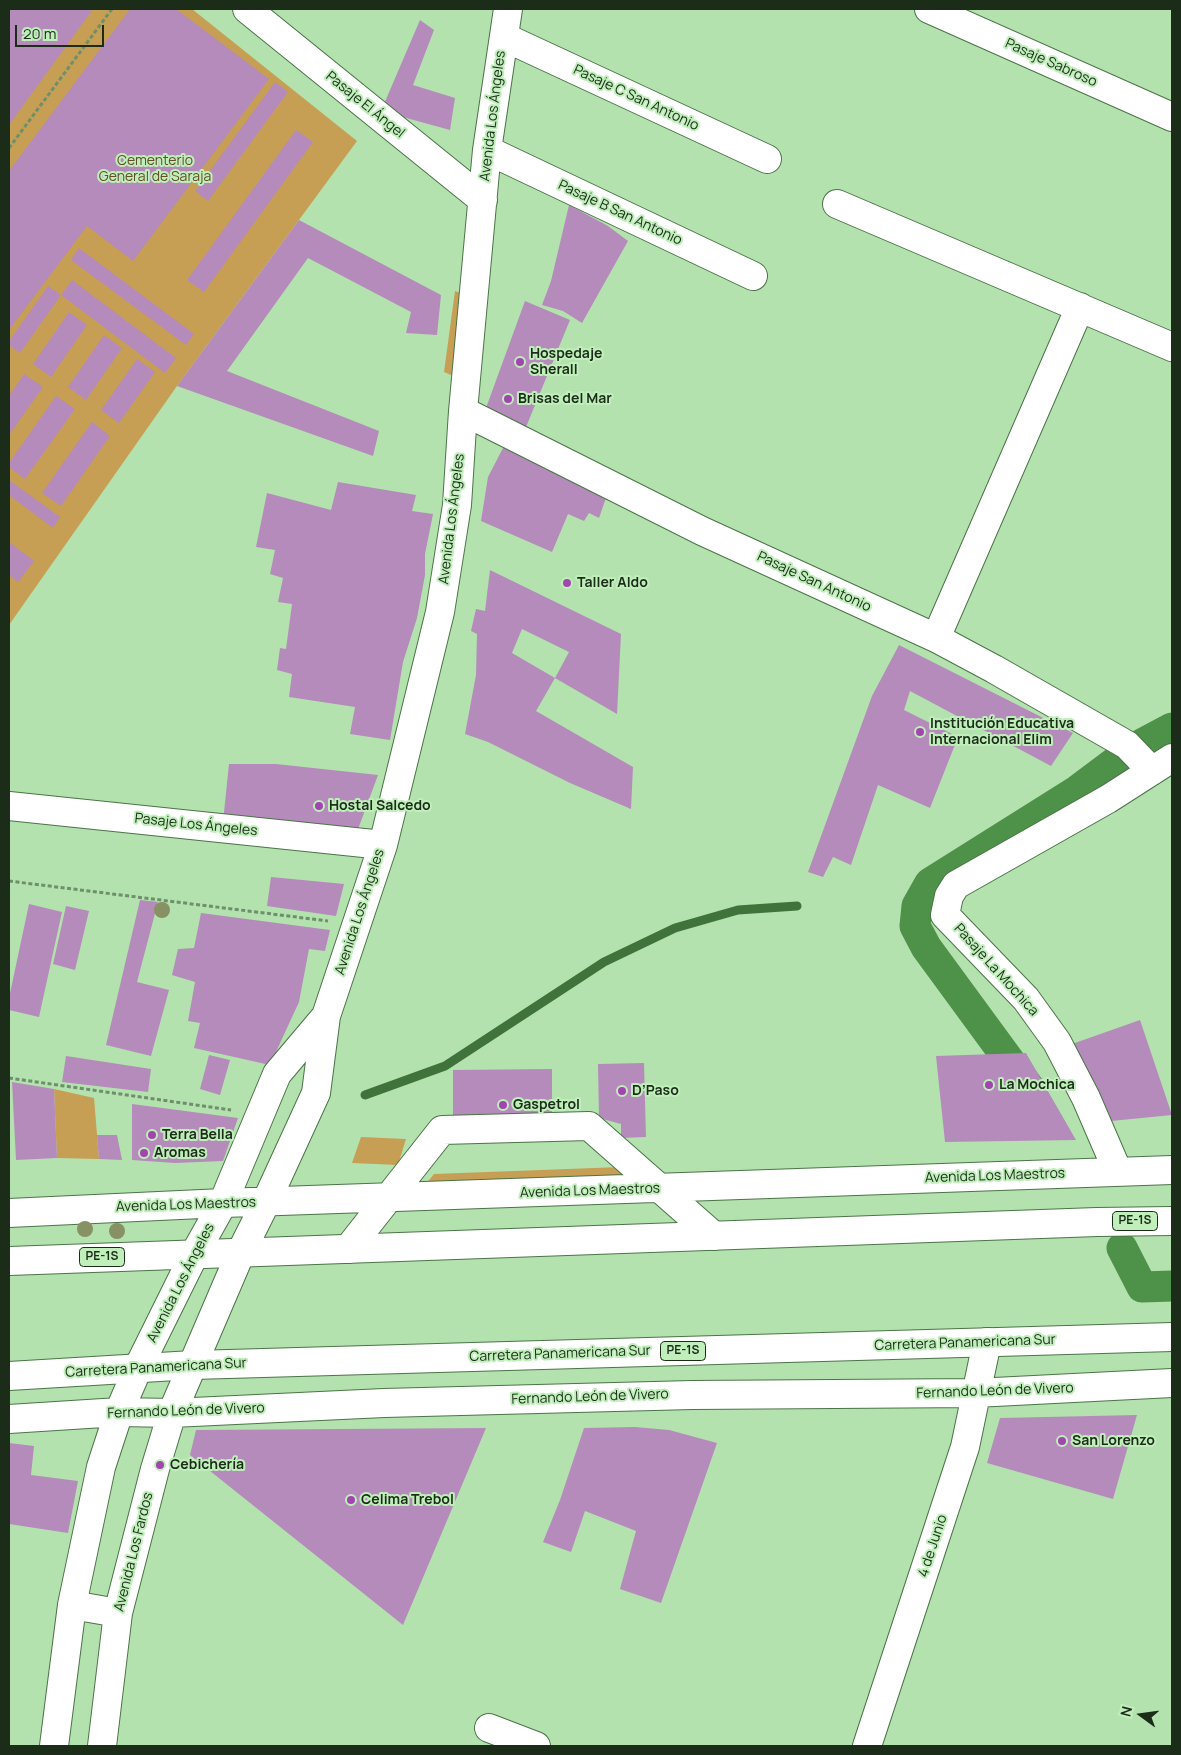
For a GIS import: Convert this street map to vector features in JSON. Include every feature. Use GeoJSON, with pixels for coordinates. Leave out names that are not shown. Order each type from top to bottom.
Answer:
{"type":"FeatureCollection","features":[{"type":"Feature","properties":{"kind":"main road","name":"Pasaje El Ángel"},"geometry":{"type":"LineString","coordinates":[[247,9],[483,200]]}},
{"type":"Feature","properties":{"kind":"main road","name":"Avenida Los Ángeles"},"geometry":{"type":"LineString","coordinates":[[193,1365],[241,1252],[316,1092],[326,1016],[383,845],[440,612],[457,505],[463,411],[487,150],[508,9]]}},
{"type":"Feature","properties":{"kind":"main road","name":"Pasaje Sabroso"},"geometry":{"type":"LineString","coordinates":[[929,9],[1172,117]]}},
{"type":"Feature","properties":{"kind":"main road","name":"Pasaje C San Antonio"},"geometry":{"type":"LineString","coordinates":[[504,37],[767,160]]}},
{"type":"Feature","properties":{"kind":"main road","name":"Pasaje B San Antonio"},"geometry":{"type":"LineString","coordinates":[[487,150],[753,276]]}},
{"type":"Feature","properties":{"kind":"main road"},"geometry":{"type":"LineString","coordinates":[[837,204],[1172,347]]}},
{"type":"Feature","properties":{"kind":"main road"},"geometry":{"type":"LineString","coordinates":[[936,638],[1080,307]]}},
{"type":"Feature","properties":{"kind":"main road","name":"Pasaje San Antonio"},"geometry":{"type":"LineString","coordinates":[[463,411],[702,531],[936,638],[1162,765]]}},
{"type":"Feature","properties":{"kind":"main road","name":"Pasaje La Mochica"},"geometry":{"type":"LineString","coordinates":[[1118,1172],[1086,1098],[1057,1042],[1026,999],[945,914],[950,896],[956,885],[1108,800],[1162,765]]}},
{"type":"Feature","properties":{"kind":"main road","name":"Pasaje Los Ángeles"},"geometry":{"type":"LineString","coordinates":[[9,806],[383,845]]}},
{"type":"Feature","properties":{"kind":"main road","name":"Avenida Los Ángeles"},"geometry":{"type":"LineString","coordinates":[[138,1368],[195,1253],[223,1203],[277,1074],[326,1016]]}},
{"type":"Feature","properties":{"kind":"main road"},"geometry":{"type":"LineString","coordinates":[[348,1249],[442,1130],[589,1126],[714,1236]]}},
{"type":"Feature","properties":{"kind":"main road","name":"Avenida Los Maestros"},"geometry":{"type":"LineString","coordinates":[[9,1213],[223,1203],[1172,1170]]}},
{"type":"Feature","properties":{"kind":"main road","name":"PE-1S"},"geometry":{"type":"LineString","coordinates":[[9,1261],[195,1253],[1172,1221]]}},
{"type":"Feature","properties":{"kind":"main road","name":"Carretera Panamericana Sur"},"geometry":{"type":"LineString","coordinates":[[9,1376],[193,1365],[1172,1337]]}},
{"type":"Feature","properties":{"kind":"main road","name":"4 de Junio"},"geometry":{"type":"LineString","coordinates":[[867,1746],[965,1447],[987,1342]]}},
{"type":"Feature","properties":{"kind":"main road","name":"Avenida Los Fardos"},"geometry":{"type":"LineString","coordinates":[[102,1746],[118,1613],[155,1469],[172,1413],[193,1365]]}},
{"type":"Feature","properties":{"kind":"main road"},"geometry":{"type":"LineString","coordinates":[[54,1746],[72,1606],[101,1467],[119,1412],[138,1368]]}},
{"type":"Feature","properties":{"kind":"main road","name":"Fernando León de Vivero"},"geometry":{"type":"LineString","coordinates":[[9,1419],[119,1412],[172,1413],[384,1403],[692,1395],[975,1393],[1172,1383]]}},
{"type":"Feature","properties":{"kind":"main road"},"geometry":{"type":"LineString","coordinates":[[72,1606],[118,1613]]}},
{"type":"Feature","properties":{"kind":"main road"},"geometry":{"type":"LineString","coordinates":[[489,1728],[536,1746]]}},
{"type":"Feature","properties":{"kind":"path"},"geometry":{"type":"LineString","coordinates":[[9,148],[112,9]]}},
{"type":"Feature","properties":{"kind":"path"},"geometry":{"type":"LineString","coordinates":[[9,881],[307,918]]}},
{"type":"Feature","properties":{"kind":"path"},"geometry":{"type":"LineString","coordinates":[[9,1078],[259,1114]]}},
{"type":"Feature","properties":{"kind":"green space","name":"Cementerio General de Saraja"},"geometry":{"type":"Polygon","coordinates":[[[9,9],[192,9],[357,141],[177,386],[9,625],[9,9]]]}},
{"type":"Feature","properties":{"kind":"green space"},"geometry":{"type":"Polygon","coordinates":[[[455,291],[466,295],[456,377],[444,372],[455,291]]]}},
{"type":"Feature","properties":{"kind":"green space"},"geometry":{"type":"Polygon","coordinates":[[[54,1089],[94,1098],[99,1159],[57,1158],[54,1089]]]}},
{"type":"Feature","properties":{"kind":"green space"},"geometry":{"type":"Polygon","coordinates":[[[361,1137],[406,1139],[398,1165],[352,1163],[361,1137]]]}},
{"type":"Feature","properties":{"kind":"green space"},"geometry":{"type":"Polygon","coordinates":[[[621,1167],[634,1180],[425,1185],[434,1174],[621,1167]]]}},
{"type":"Feature","properties":{"kind":"building"},"geometry":{"type":"Polygon","coordinates":[[[9,9],[93,9],[9,125],[9,9]]]}},
{"type":"Feature","properties":{"kind":"building"},"geometry":{"type":"Polygon","coordinates":[[[130,9],[176,9],[269,79],[133,261],[87,226],[9,330],[9,171],[130,9]]]}},
{"type":"Feature","properties":{"kind":"building"},"geometry":{"type":"Polygon","coordinates":[[[420,20],[434,30],[413,85],[455,98],[450,130],[381,111],[420,20]]]}},
{"type":"Feature","properties":{"kind":"building"},"geometry":{"type":"Polygon","coordinates":[[[275,82],[288,92],[208,201],[195,191],[275,82]]]}},
{"type":"Feature","properties":{"kind":"building"},"geometry":{"type":"Polygon","coordinates":[[[296,130],[313,142],[204,292],[187,280],[296,130]]]}},
{"type":"Feature","properties":{"kind":"building"},"geometry":{"type":"Polygon","coordinates":[[[569,205],[608,226],[628,241],[582,323],[563,311],[542,305],[551,281],[569,205]]]}},
{"type":"Feature","properties":{"kind":"building"},"geometry":{"type":"Polygon","coordinates":[[[299,220],[441,295],[437,335],[406,333],[411,312],[308,258],[227,371],[379,431],[373,456],[177,386],[299,220]]]}},
{"type":"Feature","properties":{"kind":"building"},"geometry":{"type":"Polygon","coordinates":[[[79,248],[194,334],[186,345],[71,260],[79,248]]]}},
{"type":"Feature","properties":{"kind":"building"},"geometry":{"type":"Polygon","coordinates":[[[72,280],[176,358],[165,373],[61,295],[72,280]]]}},
{"type":"Feature","properties":{"kind":"building"},"geometry":{"type":"Polygon","coordinates":[[[48,286],[61,295],[20,353],[9,345],[9,341],[48,286]]]}},
{"type":"Feature","properties":{"kind":"building"},"geometry":{"type":"Polygon","coordinates":[[[525,301],[570,320],[526,427],[486,408],[525,301]]]}},
{"type":"Feature","properties":{"kind":"building"},"geometry":{"type":"Polygon","coordinates":[[[69,312],[87,325],[51,377],[33,364],[69,312]]]}},
{"type":"Feature","properties":{"kind":"building"},"geometry":{"type":"Polygon","coordinates":[[[104,335],[122,348],[86,400],[68,387],[104,335]]]}},
{"type":"Feature","properties":{"kind":"building"},"geometry":{"type":"Polygon","coordinates":[[[137,359],[155,372],[119,423],[101,410],[137,359]]]}},
{"type":"Feature","properties":{"kind":"building"},"geometry":{"type":"Polygon","coordinates":[[[24,374],[43,387],[9,435],[9,396],[24,374]]]}},
{"type":"Feature","properties":{"kind":"building"},"geometry":{"type":"Polygon","coordinates":[[[56,396],[75,409],[25,479],[9,467],[9,463],[56,396]]]}},
{"type":"Feature","properties":{"kind":"building"},"geometry":{"type":"Polygon","coordinates":[[[92,422],[110,436],[61,506],[42,493],[92,422]]]}},
{"type":"Feature","properties":{"kind":"building"},"geometry":{"type":"Polygon","coordinates":[[[504,446],[608,492],[599,518],[589,513],[584,521],[568,514],[552,552],[481,521],[488,477],[504,446]]]}},
{"type":"Feature","properties":{"kind":"building"},"geometry":{"type":"Polygon","coordinates":[[[9,480],[60,517],[53,528],[9,495],[9,480]]]}},
{"type":"Feature","properties":{"kind":"building"},"geometry":{"type":"Polygon","coordinates":[[[338,482],[416,495],[412,511],[433,514],[425,554],[425,575],[417,618],[403,662],[390,740],[350,734],[355,707],[289,697],[292,674],[277,670],[280,648],[286,649],[292,604],[278,602],[283,578],[270,574],[275,550],[256,547],[267,493],[331,510],[338,482]]]}},
{"type":"Feature","properties":{"kind":"building"},"geometry":{"type":"Polygon","coordinates":[[[9,542],[34,561],[18,582],[9,575],[9,542]]]}},
{"type":"Feature","properties":{"kind":"building"},"geometry":{"type":"Polygon","coordinates":[[[490,570],[621,634],[617,714],[555,678],[536,711],[633,767],[631,809],[570,783],[488,742],[465,734],[476,675],[477,634],[471,631],[476,609],[485,611],[490,570]],[[522,629],[512,653],[555,678],[569,652],[522,629]]]}},
{"type":"Feature","properties":{"kind":"building"},"geometry":{"type":"Polygon","coordinates":[[[899,645],[1073,733],[1051,766],[910,691],[904,710],[958,737],[930,808],[878,785],[851,865],[833,857],[823,877],[808,872],[872,696],[899,645]]]}},
{"type":"Feature","properties":{"kind":"building","name":"Hostal Salcedo"},"geometry":{"type":"Polygon","coordinates":[[[229,764],[276,764],[378,775],[357,832],[223,822],[229,764]]]}},
{"type":"Feature","properties":{"kind":"building"},"geometry":{"type":"Polygon","coordinates":[[[271,877],[344,884],[336,916],[267,906],[271,877]]]}},
{"type":"Feature","properties":{"kind":"building"},"geometry":{"type":"Polygon","coordinates":[[[140,900],[158,902],[137,982],[169,990],[151,1056],[106,1045],[140,900]]]}},
{"type":"Feature","properties":{"kind":"building"},"geometry":{"type":"Polygon","coordinates":[[[29,904],[62,912],[39,1017],[9,1010],[9,998],[29,904]]]}},
{"type":"Feature","properties":{"kind":"building"},"geometry":{"type":"Polygon","coordinates":[[[66,906],[89,911],[75,970],[53,964],[66,906]]]}},
{"type":"Feature","properties":{"kind":"building"},"geometry":{"type":"Polygon","coordinates":[[[201,913],[330,930],[325,951],[309,949],[299,1002],[270,1065],[194,1048],[200,1023],[188,1021],[195,982],[172,975],[178,949],[194,948],[201,913]]]}},
{"type":"Feature","properties":{"kind":"building"},"geometry":{"type":"Polygon","coordinates":[[[1140,1020],[1172,1115],[1101,1122],[1072,1044],[1140,1020]]]}},
{"type":"Feature","properties":{"kind":"building"},"geometry":{"type":"Polygon","coordinates":[[[1026,1053],[1076,1140],[945,1142],[936,1056],[1026,1053]]]}},
{"type":"Feature","properties":{"kind":"building"},"geometry":{"type":"Polygon","coordinates":[[[209,1055],[230,1060],[220,1095],[200,1089],[209,1055]]]}},
{"type":"Feature","properties":{"kind":"building"},"geometry":{"type":"Polygon","coordinates":[[[66,1056],[151,1069],[148,1092],[62,1082],[66,1056]]]}},
{"type":"Feature","properties":{"kind":"building","name":"D’Paso"},"geometry":{"type":"Polygon","coordinates":[[[644,1063],[646,1137],[621,1138],[621,1124],[599,1118],[598,1064],[644,1063]]]}},
{"type":"Feature","properties":{"kind":"building","name":"Gaspetrol"},"geometry":{"type":"Polygon","coordinates":[[[552,1069],[552,1139],[453,1140],[453,1070],[552,1069]]]}},
{"type":"Feature","properties":{"kind":"building"},"geometry":{"type":"Polygon","coordinates":[[[12,1082],[54,1089],[57,1158],[16,1160],[12,1082]]]}},
{"type":"Feature","properties":{"kind":"building"},"geometry":{"type":"Polygon","coordinates":[[[132,1104],[238,1118],[223,1161],[175,1163],[132,1160],[132,1104]]]}},
{"type":"Feature","properties":{"kind":"building"},"geometry":{"type":"Polygon","coordinates":[[[97,1135],[117,1135],[122,1160],[99,1159],[97,1135]]]}},
{"type":"Feature","properties":{"kind":"building","name":"San Lorenzo"},"geometry":{"type":"Polygon","coordinates":[[[1137,1415],[1113,1499],[987,1463],[1000,1418],[1137,1415]]]}},
{"type":"Feature","properties":{"kind":"building"},"geometry":{"type":"Polygon","coordinates":[[[635,1427],[669,1430],[717,1443],[661,1603],[620,1589],[636,1531],[585,1511],[571,1552],[543,1542],[560,1500],[584,1428],[635,1427]]]}},
{"type":"Feature","properties":{"kind":"building","name":"Celima Trebol"},"geometry":{"type":"Polygon","coordinates":[[[486,1428],[403,1625],[190,1455],[196,1430],[486,1428]]]}},
{"type":"Feature","properties":{"kind":"building"},"geometry":{"type":"Polygon","coordinates":[[[9,1443],[34,1446],[31,1475],[78,1481],[68,1533],[9,1524],[9,1443]]]}},
{"type":"Feature","properties":{"kind":"waterway"},"geometry":{"type":"LineString","coordinates":[[1142,744],[1172,728]]}},
{"type":"Feature","properties":{"kind":"waterway"},"geometry":{"type":"LineString","coordinates":[[1030,1089],[926,947],[915,926],[917,906],[930,883],[1078,790],[1118,760]]}},
{"type":"Feature","properties":{"kind":"waterway"},"geometry":{"type":"LineString","coordinates":[[365,1095],[445,1066],[604,962],[675,928],[738,910],[797,906]]}},
{"type":"Feature","properties":{"kind":"waterway"},"geometry":{"type":"LineString","coordinates":[[1122,1248],[1142,1287],[1172,1286]]}},
{"type":"Feature","properties":{"kind":"place","name":"Hospedaje Sherall"},"geometry":{"type":"Point","coordinates":[520,362]}},
{"type":"Feature","properties":{"kind":"place","name":"Brisas del Mar"},"geometry":{"type":"Point","coordinates":[508,399]}},
{"type":"Feature","properties":{"kind":"place","name":"Taller Aldo"},"geometry":{"type":"Point","coordinates":[567,583]}},
{"type":"Feature","properties":{"kind":"place","name":"Institución Educativa Internacional Elim"},"geometry":{"type":"Point","coordinates":[920,732]}},
{"type":"Feature","properties":{"kind":"place","name":"Hostal Salcedo"},"geometry":{"type":"Point","coordinates":[319,806]}},
{"type":"Feature","properties":{"kind":"place","name":"La Mochica"},"geometry":{"type":"Point","coordinates":[989,1085]}},
{"type":"Feature","properties":{"kind":"place","name":"D’Paso"},"geometry":{"type":"Point","coordinates":[622,1091]}},
{"type":"Feature","properties":{"kind":"place","name":"Gaspetrol"},"geometry":{"type":"Point","coordinates":[503,1105]}},
{"type":"Feature","properties":{"kind":"place","name":"Terra Bella"},"geometry":{"type":"Point","coordinates":[152,1135]}},
{"type":"Feature","properties":{"kind":"place","name":"Aromas"},"geometry":{"type":"Point","coordinates":[144,1153]}},
{"type":"Feature","properties":{"kind":"place","name":"San Lorenzo"},"geometry":{"type":"Point","coordinates":[1062,1441]}},
{"type":"Feature","properties":{"kind":"place","name":"Cebichería"},"geometry":{"type":"Point","coordinates":[160,1465]}},
{"type":"Feature","properties":{"kind":"place","name":"Celima Trebol"},"geometry":{"type":"Point","coordinates":[351,1500]}}]}
